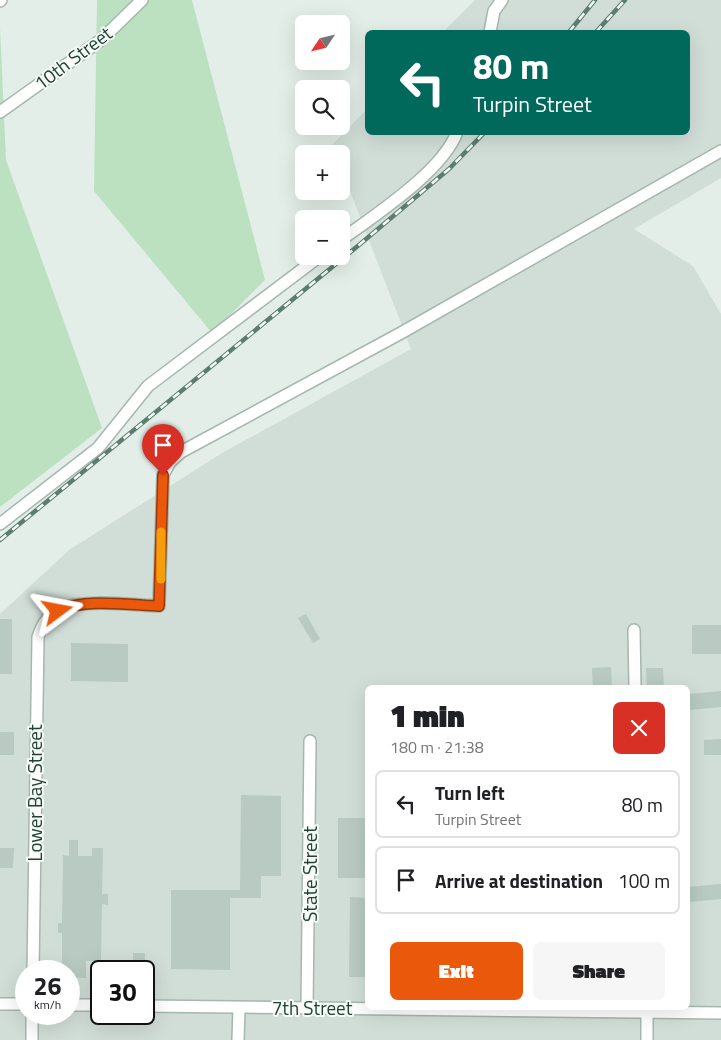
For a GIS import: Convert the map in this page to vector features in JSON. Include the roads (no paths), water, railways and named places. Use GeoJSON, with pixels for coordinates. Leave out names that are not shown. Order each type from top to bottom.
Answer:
{"type":"FeatureCollection","features":[{"type":"Feature","properties":{"kind":"street","name":"10th Street"},"geometry":{"type":"LineString","coordinates":[[0,112],[101,40],[142,0]]}},
{"type":"Feature","properties":{"kind":"street"},"geometry":{"type":"LineString","coordinates":[[490,30],[494,11],[502,0]]}},
{"type":"Feature","properties":{"kind":"street"},"geometry":{"type":"LineString","coordinates":[[350,233],[431,170],[453,144],[456,135]]}},
{"type":"Feature","properties":{"kind":"street","name":"Lower Bay Street"},"geometry":{"type":"LineString","coordinates":[[33,960],[36,646],[42,626],[58,611],[74,606],[159,606],[163,475],[170,462],[181,452],[401,333],[721,151]]}},
{"type":"Feature","properties":{"kind":"street"},"geometry":{"type":"LineString","coordinates":[[0,524],[98,448],[148,386],[308,265]]}},
{"type":"Feature","properties":{"kind":"street"},"geometry":{"type":"LineString","coordinates":[[634,630],[635,685]]}},
{"type":"Feature","properties":{"kind":"street","name":"State Street"},"geometry":{"type":"LineString","coordinates":[[307,1008],[310,740]]}},
{"type":"Feature","properties":{"kind":"street"},"geometry":{"type":"LineString","coordinates":[[0,1004],[15,1004]]}},
{"type":"Feature","properties":{"kind":"street","name":"7th Street"},"geometry":{"type":"LineString","coordinates":[[155,1006],[365,1008]]}},
{"type":"Feature","properties":{"kind":"street"},"geometry":{"type":"LineString","coordinates":[[238,1008],[238,1040]]}},
{"type":"Feature","properties":{"kind":"street"},"geometry":{"type":"LineString","coordinates":[[647,1010],[647,1040]]}},
{"type":"Feature","properties":{"kind":"street","name":"7th Street"},"geometry":{"type":"LineString","coordinates":[[647,1010],[721,1013]]}},
{"type":"Feature","properties":{"kind":"street"},"geometry":{"type":"LineString","coordinates":[[32,1025],[32,1040]]}},
{"type":"Feature","properties":{"kind":"railway"},"geometry":{"type":"LineString","coordinates":[[571,30],[595,0]]}},
{"type":"Feature","properties":{"kind":"railway"},"geometry":{"type":"LineString","coordinates":[[598,30],[625,0]]}},
{"type":"Feature","properties":{"kind":"railway"},"geometry":{"type":"LineString","coordinates":[[0,540],[359,245],[449,169],[482,135]]}}]}
